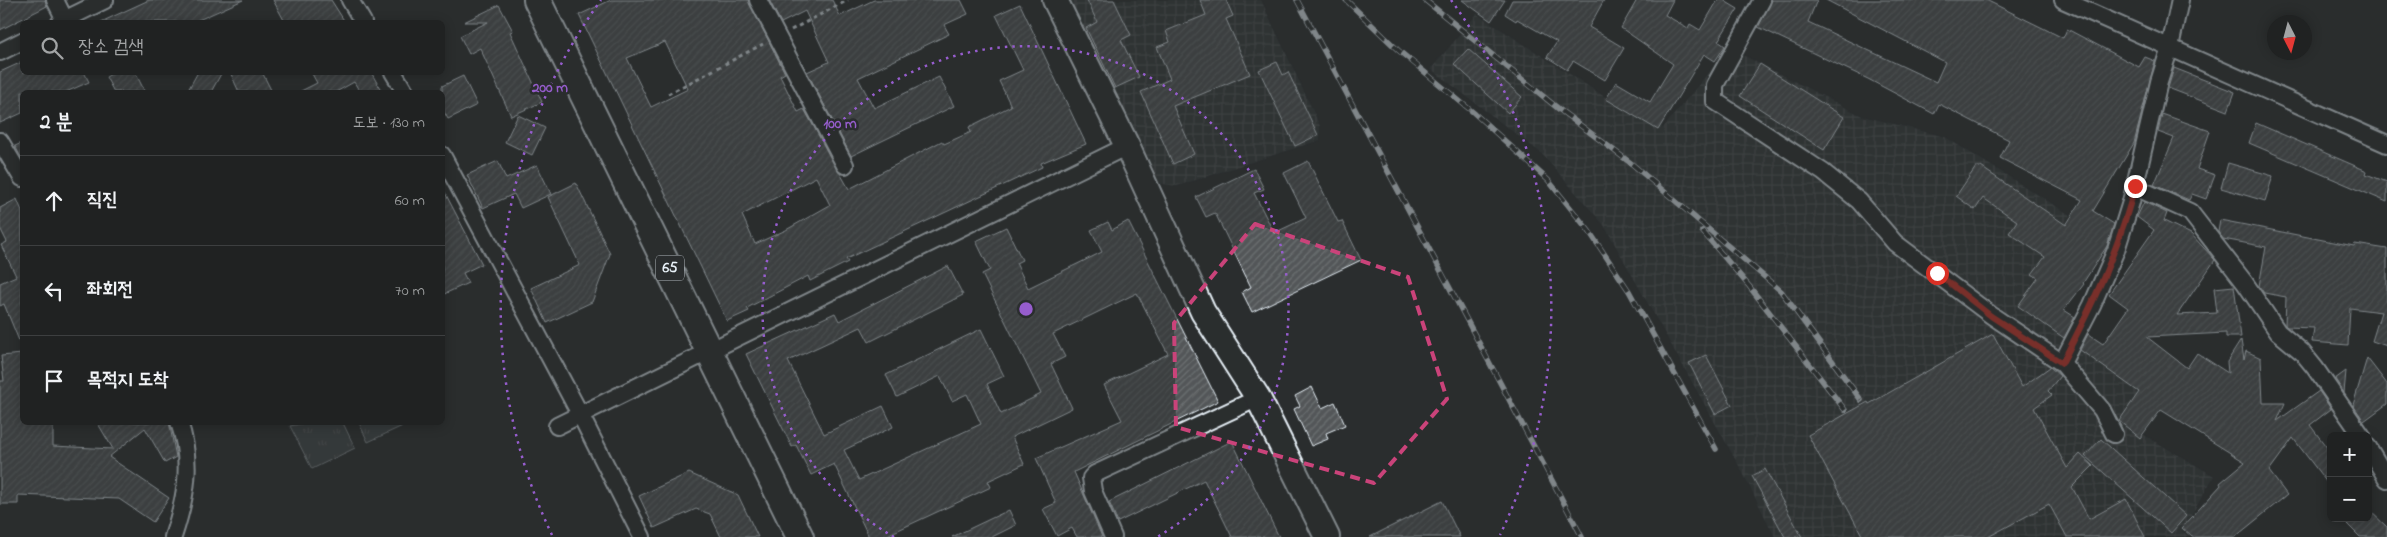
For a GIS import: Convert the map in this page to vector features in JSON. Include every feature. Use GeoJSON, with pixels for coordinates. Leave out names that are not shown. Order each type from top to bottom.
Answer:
{"type":"FeatureCollection","features":[{"type":"Feature","properties":{"kind":"main road","name":"65"},"geometry":{"type":"LineString","coordinates":[[537,0],[710,349],[800,537]]}},
{"type":"Feature","properties":{"kind":"main road"},"geometry":{"type":"LineString","coordinates":[[1055,0],[1127,146],[1203,312],[1258,398],[1327,537]]}},
{"type":"Feature","properties":{"kind":"street"},"geometry":{"type":"LineString","coordinates":[[55,0],[62,20]]}},
{"type":"Feature","properties":{"kind":"street"},"geometry":{"type":"LineString","coordinates":[[64,20],[104,0]]}},
{"type":"Feature","properties":{"kind":"street"},"geometry":{"type":"LineString","coordinates":[[350,0],[362,20]]}},
{"type":"Feature","properties":{"kind":"street"},"geometry":{"type":"LineString","coordinates":[[758,0],[845,165]]}},
{"type":"Feature","properties":{"kind":"street"},"geometry":{"type":"LineString","coordinates":[[1762,0],[1716,85],[1715,101],[1823,172],[1859,201],[1895,243],[1991,316],[2062,363],[2102,410],[2114,434]]}},
{"type":"Feature","properties":{"kind":"street"},"geometry":{"type":"LineString","coordinates":[[2063,0],[2387,144]]}},
{"type":"Feature","properties":{"kind":"street"},"geometry":{"type":"LineString","coordinates":[[2062,363],[2092,305],[2116,250],[2135,186],[2158,82],[2170,47],[2180,0]]}},
{"type":"Feature","properties":{"kind":"street"},"geometry":{"type":"LineString","coordinates":[[0,52],[20,42]]}},
{"type":"Feature","properties":{"kind":"street"},"geometry":{"type":"LineString","coordinates":[[395,75],[404,90]]}},
{"type":"Feature","properties":{"kind":"street"},"geometry":{"type":"LineString","coordinates":[[0,140],[20,175]]}},
{"type":"Feature","properties":{"kind":"street"},"geometry":{"type":"LineString","coordinates":[[558,426],[710,349],[1127,146]]}},
{"type":"Feature","properties":{"kind":"street"},"geometry":{"type":"LineString","coordinates":[[445,161],[580,414],[642,537]]}},
{"type":"Feature","properties":{"kind":"street"},"geometry":{"type":"LineString","coordinates":[[2135,186],[2190,212],[2245,283],[2278,332],[2302,352],[2315,368],[2359,432]]}},
{"type":"Feature","properties":{"kind":"street"},"geometry":{"type":"LineString","coordinates":[[1113,537],[1093,491],[1091,478],[1095,474],[1258,398]]}},
{"type":"Feature","properties":{"kind":"street"},"geometry":{"type":"LineString","coordinates":[[173,537],[180,514],[188,462],[186,442],[180,425]]}},
{"type":"Feature","properties":{"kind":"street"},"geometry":{"type":"LineString","coordinates":[[2372,454],[2387,479]]}},
{"type":"Feature","properties":{"kind":"path"},"geometry":{"type":"LineString","coordinates":[[668,94],[848,0]]}},
{"type":"Feature","properties":{"kind":"highlighted area"},"geometry":{"type":"Polygon","coordinates":[[[1255,224],[1408,277],[1447,399],[1374,483],[1176,427],[1174,323],[1255,224]]]}},
{"type":"Feature","properties":{"kind":"shaded area"},"geometry":{"type":"Polygon","coordinates":[[[1069,0],[1261,0],[1320,126],[1320,140],[1177,186],[1157,183],[1069,0]]]}},
{"type":"Feature","properties":{"kind":"shaded area"},"geometry":{"type":"Polygon","coordinates":[[[1477,14],[1611,101],[1663,128],[1729,48],[1862,116],[1945,137],[2070,215],[2019,308],[2141,389],[2120,421],[2214,476],[2182,531],[2189,537],[1775,537],[1743,473],[1604,225],[1541,153],[1431,69],[1477,14]]]}},
{"type":"Feature","properties":{"kind":"green space"},"geometry":{"type":"Polygon","coordinates":[[[344,425],[355,448],[312,469],[290,426],[344,425]]]}},
{"type":"Feature","properties":{"kind":"green space"},"geometry":{"type":"Polygon","coordinates":[[[360,425],[405,425],[368,442],[360,425]]]}},
{"type":"Feature","properties":{"kind":"building"},"geometry":{"type":"Polygon","coordinates":[[[0,0],[45,0],[47,6],[0,30],[0,0]]]}},
{"type":"Feature","properties":{"kind":"building"},"geometry":{"type":"Polygon","coordinates":[[[149,0],[243,0],[198,20],[105,20],[149,0]]]}},
{"type":"Feature","properties":{"kind":"building"},"geometry":{"type":"Polygon","coordinates":[[[273,0],[331,0],[344,20],[284,20],[273,0]]]}},
{"type":"Feature","properties":{"kind":"building"},"geometry":{"type":"Polygon","coordinates":[[[611,0],[748,0],[785,73],[780,76],[798,112],[804,109],[849,189],[942,141],[944,144],[971,132],[969,127],[1011,106],[999,81],[1023,70],[996,15],[1020,4],[1086,144],[1041,163],[1042,167],[846,259],[848,262],[810,281],[808,276],[747,308],[749,311],[727,321],[579,15],[611,0]],[[665,42],[627,58],[651,107],[688,89],[665,42]],[[816,177],[742,215],[755,244],[786,230],[830,205],[816,177]]]}},
{"type":"Feature","properties":{"kind":"building"},"geometry":{"type":"Polygon","coordinates":[[[769,0],[832,0],[840,16],[874,0],[961,0],[968,14],[944,25],[949,34],[858,78],[874,108],[939,77],[954,106],[851,156],[807,72],[829,62],[805,11],[781,23],[769,0]]]}},
{"type":"Feature","properties":{"kind":"building"},"geometry":{"type":"Polygon","coordinates":[[[1087,0],[1114,0],[1131,35],[1121,40],[1139,77],[1115,88],[1086,28],[1097,22],[1087,0]]]}},
{"type":"Feature","properties":{"kind":"building"},"geometry":{"type":"Polygon","coordinates":[[[1200,0],[1226,0],[1233,16],[1226,19],[1250,74],[1173,106],[1194,154],[1173,164],[1141,92],[1170,79],[1157,47],[1170,42],[1166,31],[1206,15],[1200,0]]]}},
{"type":"Feature","properties":{"kind":"building"},"geometry":{"type":"Polygon","coordinates":[[[1462,0],[1505,0],[1491,21],[1462,0]]]}},
{"type":"Feature","properties":{"kind":"building"},"geometry":{"type":"Polygon","coordinates":[[[1512,0],[1604,0],[1589,27],[1624,48],[1605,80],[1573,61],[1567,70],[1547,57],[1557,42],[1505,14],[1512,0]]]}},
{"type":"Feature","properties":{"kind":"building"},"geometry":{"type":"Polygon","coordinates":[[[1637,0],[1673,0],[1665,15],[1688,28],[1690,24],[1700,30],[1718,0],[1723,0],[1738,9],[1718,41],[1725,46],[1715,61],[1704,54],[1658,130],[1606,99],[1616,82],[1650,102],[1673,64],[1621,28],[1637,0]]]}},
{"type":"Feature","properties":{"kind":"building"},"geometry":{"type":"Polygon","coordinates":[[[1772,0],[1817,0],[1808,22],[1936,82],[1945,62],[1826,0],[1986,0],[2063,38],[2067,29],[2139,67],[2145,57],[2155,61],[2134,143],[2093,211],[2114,224],[2107,246],[2084,284],[2064,310],[2075,317],[2064,338],[2018,306],[2038,278],[2032,274],[2045,257],[2009,233],[2017,221],[1983,198],[1975,210],[1956,196],[1976,167],[1981,167],[2066,225],[2082,200],[2000,158],[2009,140],[1939,104],[1934,114],[1868,79],[1758,27],[1772,0]]]}},
{"type":"Feature","properties":{"kind":"building"},"geometry":{"type":"Polygon","coordinates":[[[499,5],[513,31],[510,32],[542,102],[511,116],[480,48],[469,54],[460,36],[488,22],[464,22],[499,5]]]}},
{"type":"Feature","properties":{"kind":"building"},"geometry":{"type":"Polygon","coordinates":[[[1468,49],[1522,97],[1508,113],[1454,64],[1468,49]]]}},
{"type":"Feature","properties":{"kind":"building"},"geometry":{"type":"Polygon","coordinates":[[[1277,62],[1283,75],[1288,72],[1318,135],[1295,146],[1259,70],[1277,62]]]}},
{"type":"Feature","properties":{"kind":"building"},"geometry":{"type":"Polygon","coordinates":[[[20,63],[20,75],[86,75],[89,82],[71,90],[20,90],[20,114],[0,123],[0,72],[20,63]]]}},
{"type":"Feature","properties":{"kind":"building"},"geometry":{"type":"Polygon","coordinates":[[[1760,64],[1844,117],[1824,150],[1740,96],[1760,64]]]}},
{"type":"Feature","properties":{"kind":"building"},"geometry":{"type":"Polygon","coordinates":[[[2174,68],[2235,92],[2228,111],[2168,88],[2174,68]]]}},
{"type":"Feature","properties":{"kind":"building"},"geometry":{"type":"Polygon","coordinates":[[[110,75],[136,75],[144,90],[113,90],[106,77],[110,75]]]}},
{"type":"Feature","properties":{"kind":"building"},"geometry":{"type":"Polygon","coordinates":[[[196,75],[220,75],[212,90],[188,90],[196,75]]]}},
{"type":"Feature","properties":{"kind":"building"},"geometry":{"type":"Polygon","coordinates":[[[231,75],[264,75],[271,90],[238,90],[231,75]]]}},
{"type":"Feature","properties":{"kind":"building"},"geometry":{"type":"Polygon","coordinates":[[[313,75],[373,75],[381,90],[359,90],[354,82],[340,90],[303,90],[317,83],[313,75]]]}},
{"type":"Feature","properties":{"kind":"building"},"geometry":{"type":"Polygon","coordinates":[[[463,76],[477,105],[448,119],[445,114],[445,90],[442,90],[442,86],[463,76]]]}},
{"type":"Feature","properties":{"kind":"building"},"geometry":{"type":"Polygon","coordinates":[[[2162,114],[2210,131],[2197,169],[2215,175],[2206,199],[2192,194],[2189,200],[2154,185],[2174,138],[2158,132],[2162,114]]]}},
{"type":"Feature","properties":{"kind":"building"},"geometry":{"type":"Polygon","coordinates":[[[518,115],[545,128],[532,155],[505,142],[518,115]]]}},
{"type":"Feature","properties":{"kind":"building"},"geometry":{"type":"Polygon","coordinates":[[[2256,123],[2367,171],[2366,174],[2387,182],[2387,202],[2249,143],[2256,123]]]}},
{"type":"Feature","properties":{"kind":"building"},"geometry":{"type":"Polygon","coordinates":[[[20,144],[20,155],[15,146],[20,144]]]}},
{"type":"Feature","properties":{"kind":"building"},"geometry":{"type":"Polygon","coordinates":[[[498,161],[506,179],[537,165],[551,194],[521,208],[514,194],[483,208],[467,175],[498,161]]]}},
{"type":"Feature","properties":{"kind":"building"},"geometry":{"type":"Polygon","coordinates":[[[1308,161],[1338,222],[1342,221],[1361,260],[1252,312],[1242,292],[1251,287],[1215,213],[1206,217],[1196,197],[1254,169],[1264,189],[1254,193],[1274,233],[1306,218],[1284,173],[1308,161]]]}},
{"type":"Feature","properties":{"kind":"building"},"geometry":{"type":"Polygon","coordinates":[[[2228,163],[2273,176],[2265,201],[2221,188],[2228,163]]]}},
{"type":"Feature","properties":{"kind":"building"},"geometry":{"type":"Polygon","coordinates":[[[576,183],[610,254],[592,302],[547,323],[531,288],[580,265],[548,197],[576,183]]]}},
{"type":"Feature","properties":{"kind":"building"},"geometry":{"type":"Polygon","coordinates":[[[445,193],[482,264],[463,273],[468,283],[445,294],[445,193]]]}},
{"type":"Feature","properties":{"kind":"building"},"geometry":{"type":"Polygon","coordinates":[[[17,199],[20,206],[20,343],[4,304],[0,306],[0,283],[16,276],[1,245],[7,242],[0,228],[0,208],[17,199]]]}},
{"type":"Feature","properties":{"kind":"building"},"geometry":{"type":"Polygon","coordinates":[[[2144,202],[2167,213],[2164,221],[2191,234],[2215,260],[2177,315],[2217,313],[2214,288],[2234,286],[2241,337],[2226,337],[2226,333],[2147,337],[2187,368],[2197,353],[2228,373],[2227,362],[2241,340],[2244,360],[2246,351],[2261,358],[2263,403],[2285,403],[2277,421],[2319,391],[2331,409],[2310,425],[2327,448],[2327,483],[2293,438],[2269,471],[2287,495],[2235,537],[2192,537],[2182,528],[2221,485],[2220,483],[2245,462],[2161,410],[2140,438],[2119,421],[2139,392],[2080,350],[2088,334],[2103,344],[2128,308],[2109,294],[2154,230],[2137,217],[2144,202]]]}},
{"type":"Feature","properties":{"kind":"building"},"geometry":{"type":"Polygon","coordinates":[[[2220,220],[2354,246],[2355,244],[2387,249],[2387,346],[2372,341],[2381,312],[2350,308],[2348,345],[2312,342],[2314,328],[2287,327],[2285,325],[2286,297],[2264,293],[2259,286],[2266,247],[2223,239],[2218,232],[2220,220]]]}},
{"type":"Feature","properties":{"kind":"building"},"geometry":{"type":"Polygon","coordinates":[[[1128,221],[1218,401],[1074,472],[1102,537],[1077,537],[1072,528],[1057,536],[1043,509],[1056,503],[1036,458],[1122,420],[1104,385],[1168,354],[1137,293],[1053,334],[1065,357],[1051,364],[1072,408],[1012,437],[1024,464],[988,481],[991,487],[883,537],[869,537],[834,464],[811,475],[796,445],[792,447],[746,354],[835,313],[839,321],[948,266],[963,295],[869,342],[861,327],[788,361],[824,434],[883,406],[893,427],[844,450],[859,480],[981,424],[967,394],[952,401],[940,376],[897,397],[886,375],[981,329],[1004,376],[987,384],[1001,414],[1041,394],[982,274],[990,270],[976,241],[1006,227],[1022,260],[1016,263],[1028,288],[1102,252],[1091,230],[1108,222],[1112,230],[1128,221]]]}},
{"type":"Feature","properties":{"kind":"building"},"geometry":{"type":"Polygon","coordinates":[[[1993,334],[2022,387],[2050,367],[2060,376],[2048,391],[2052,395],[2034,408],[2067,468],[2080,454],[2093,466],[2072,487],[2089,519],[2126,499],[2145,537],[2067,537],[2049,504],[1988,537],[1863,537],[1808,435],[1868,402],[1869,404],[1993,334]]]}},
{"type":"Feature","properties":{"kind":"building"},"geometry":{"type":"Polygon","coordinates":[[[20,354],[20,425],[53,425],[53,446],[113,449],[99,425],[170,425],[176,457],[165,463],[145,428],[109,457],[169,498],[153,522],[119,499],[18,495],[18,504],[0,504],[0,381],[4,381],[1,356],[20,354]]]}},
{"type":"Feature","properties":{"kind":"building"},"geometry":{"type":"Polygon","coordinates":[[[1706,355],[1732,405],[1715,414],[1689,363],[1706,355]]]}},
{"type":"Feature","properties":{"kind":"building"},"geometry":{"type":"Polygon","coordinates":[[[2367,358],[2387,384],[2387,404],[2364,421],[2353,405],[2367,358]]]}},
{"type":"Feature","properties":{"kind":"building"},"geometry":{"type":"Polygon","coordinates":[[[2346,371],[2344,393],[2335,379],[2346,371]]]}},
{"type":"Feature","properties":{"kind":"building"},"geometry":{"type":"Polygon","coordinates":[[[1312,387],[1322,408],[1335,402],[1345,425],[1326,433],[1328,439],[1311,446],[1294,409],[1300,406],[1295,396],[1312,387]]]}},
{"type":"Feature","properties":{"kind":"building"},"geometry":{"type":"Polygon","coordinates":[[[2101,439],[2186,516],[2171,533],[2085,456],[2101,439]]]}},
{"type":"Feature","properties":{"kind":"building"},"geometry":{"type":"Polygon","coordinates":[[[1232,441],[1279,537],[1232,537],[1204,480],[1118,522],[1109,502],[1232,441]]]}},
{"type":"Feature","properties":{"kind":"building"},"geometry":{"type":"Polygon","coordinates":[[[1765,469],[1802,537],[1785,537],[1752,476],[1765,469]]]}},
{"type":"Feature","properties":{"kind":"building"},"geometry":{"type":"Polygon","coordinates":[[[689,473],[738,495],[758,537],[721,537],[710,514],[696,509],[654,528],[639,496],[689,473]]]}},
{"type":"Feature","properties":{"kind":"building"},"geometry":{"type":"Polygon","coordinates":[[[1442,501],[1460,537],[1370,537],[1442,501]]]}},
{"type":"Feature","properties":{"kind":"building"},"geometry":{"type":"Polygon","coordinates":[[[1009,510],[1016,525],[992,537],[952,537],[1009,510]]]}},
{"type":"Feature","properties":{"kind":"building"},"geometry":{"type":"Polygon","coordinates":[[[2372,513],[2387,527],[2387,537],[2360,537],[2345,522],[2372,522],[2372,513]]]}},
{"type":"Feature","properties":{"kind":"railway"},"geometry":{"type":"LineString","coordinates":[[1297,0],[1582,537]]}},
{"type":"Feature","properties":{"kind":"railway"},"geometry":{"type":"LineString","coordinates":[[1346,0],[1398,50],[1474,113],[1548,180],[1589,231],[1629,291],[1716,449]]}},
{"type":"Feature","properties":{"kind":"railway"},"geometry":{"type":"LineString","coordinates":[[1425,0],[1560,110],[1632,164],[1781,291],[1861,400]]}},
{"type":"Feature","properties":{"kind":"railway"},"geometry":{"type":"LineString","coordinates":[[1702,231],[1749,286],[1845,410]]}},
{"type":"Feature","properties":{"kind":"route"},"geometry":{"type":"LineString","coordinates":[[1937,273],[1991,316],[2062,363],[2092,305],[2116,250],[2135,186]]}}]}
